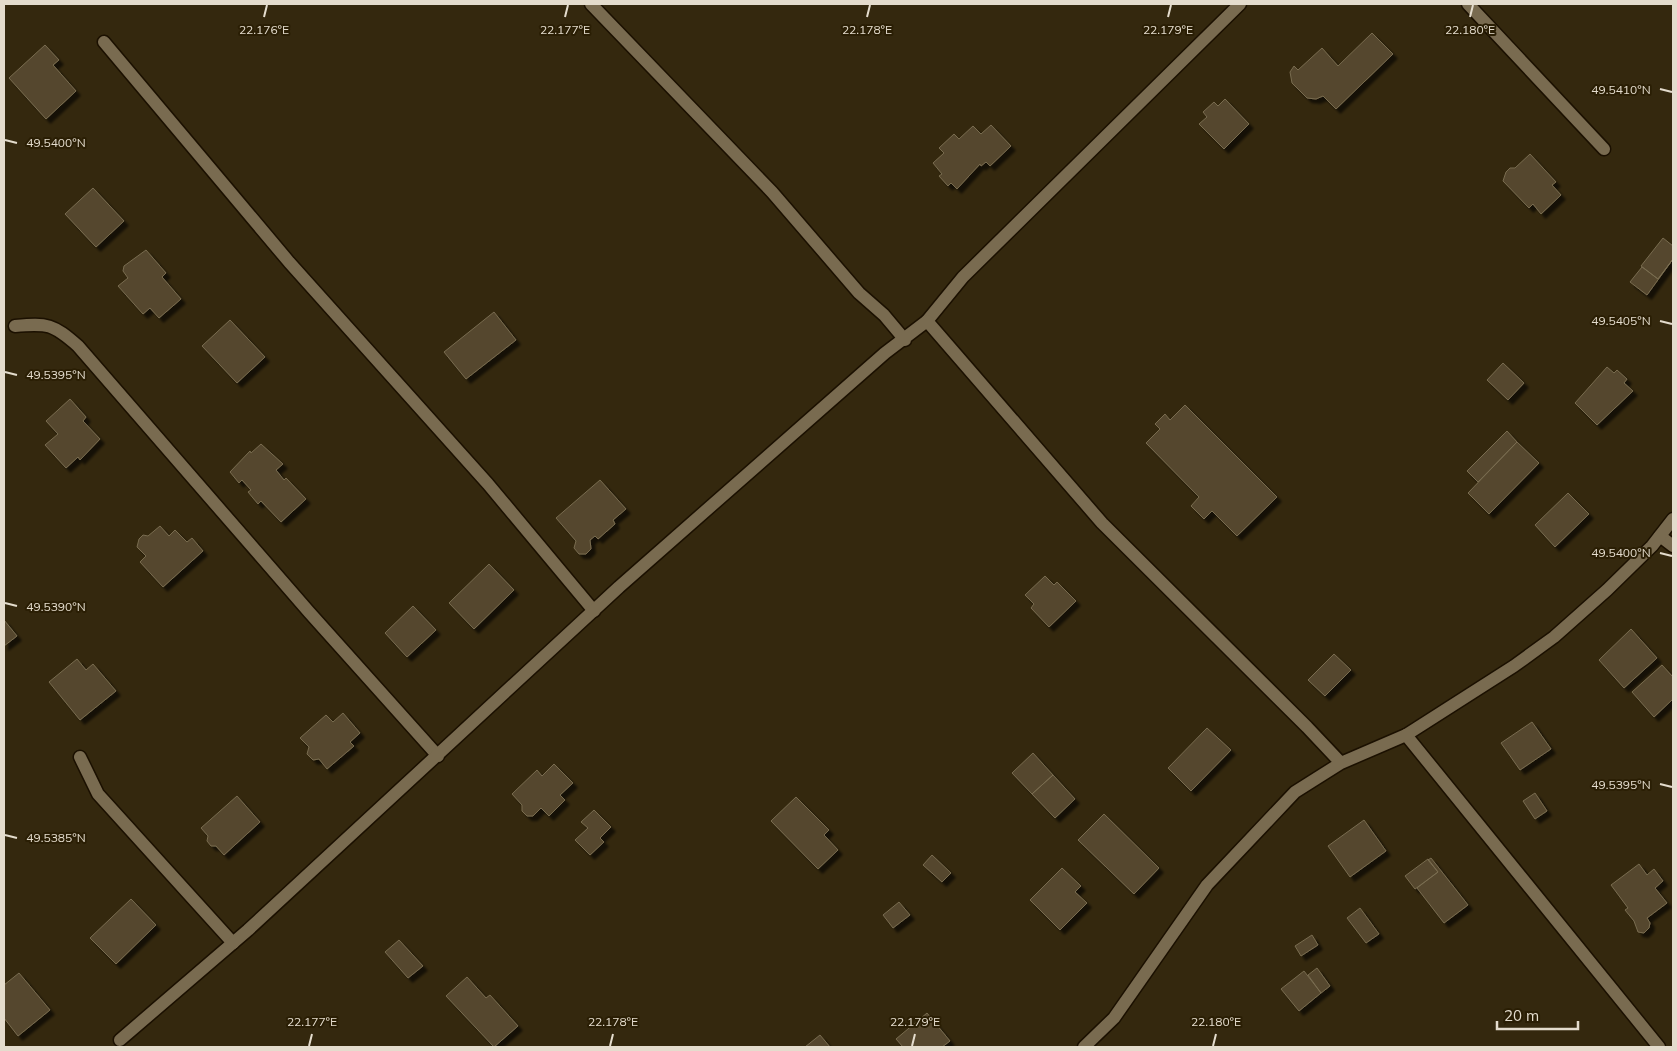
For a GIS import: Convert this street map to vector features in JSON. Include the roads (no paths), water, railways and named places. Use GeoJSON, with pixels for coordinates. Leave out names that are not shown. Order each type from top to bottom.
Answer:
{"type":"FeatureCollection","features":[{"type":"Feature","properties":{"kind":"street"},"geometry":{"type":"LineString","coordinates":[[591,4],[765,185],[859,293],[884,315],[905,340]]}},
{"type":"Feature","properties":{"kind":"street"},"geometry":{"type":"LineString","coordinates":[[120,1040],[233,943],[438,756],[594,610],[878,359],[905,340],[927,321],[963,277],[1240,4]]}},
{"type":"Feature","properties":{"kind":"street"},"geometry":{"type":"LineString","coordinates":[[1468,4],[1604,149]]}},
{"type":"Feature","properties":{"kind":"street"},"geometry":{"type":"LineString","coordinates":[[104,42],[289,262],[488,484],[594,610]]}},
{"type":"Feature","properties":{"kind":"street"},"geometry":{"type":"LineString","coordinates":[[927,321],[1102,523],[1341,763]]}},
{"type":"Feature","properties":{"kind":"street"},"geometry":{"type":"LineString","coordinates":[[15,326],[41,324],[59,329],[78,346],[322,627],[438,756]]}},
{"type":"Feature","properties":{"kind":"street"},"geometry":{"type":"LineString","coordinates":[[1084,1047],[1114,1018],[1207,885],[1295,792],[1341,763],[1406,735],[1500,676],[1554,637],[1607,590],[1660,536],[1673,518]]}},
{"type":"Feature","properties":{"kind":"street"},"geometry":{"type":"LineString","coordinates":[[1660,536],[1673,546]]}},
{"type":"Feature","properties":{"kind":"street"},"geometry":{"type":"LineString","coordinates":[[1406,735],[1659,1047]]}},
{"type":"Feature","properties":{"kind":"street"},"geometry":{"type":"LineString","coordinates":[[80,757],[98,794],[233,943]]}}]}
